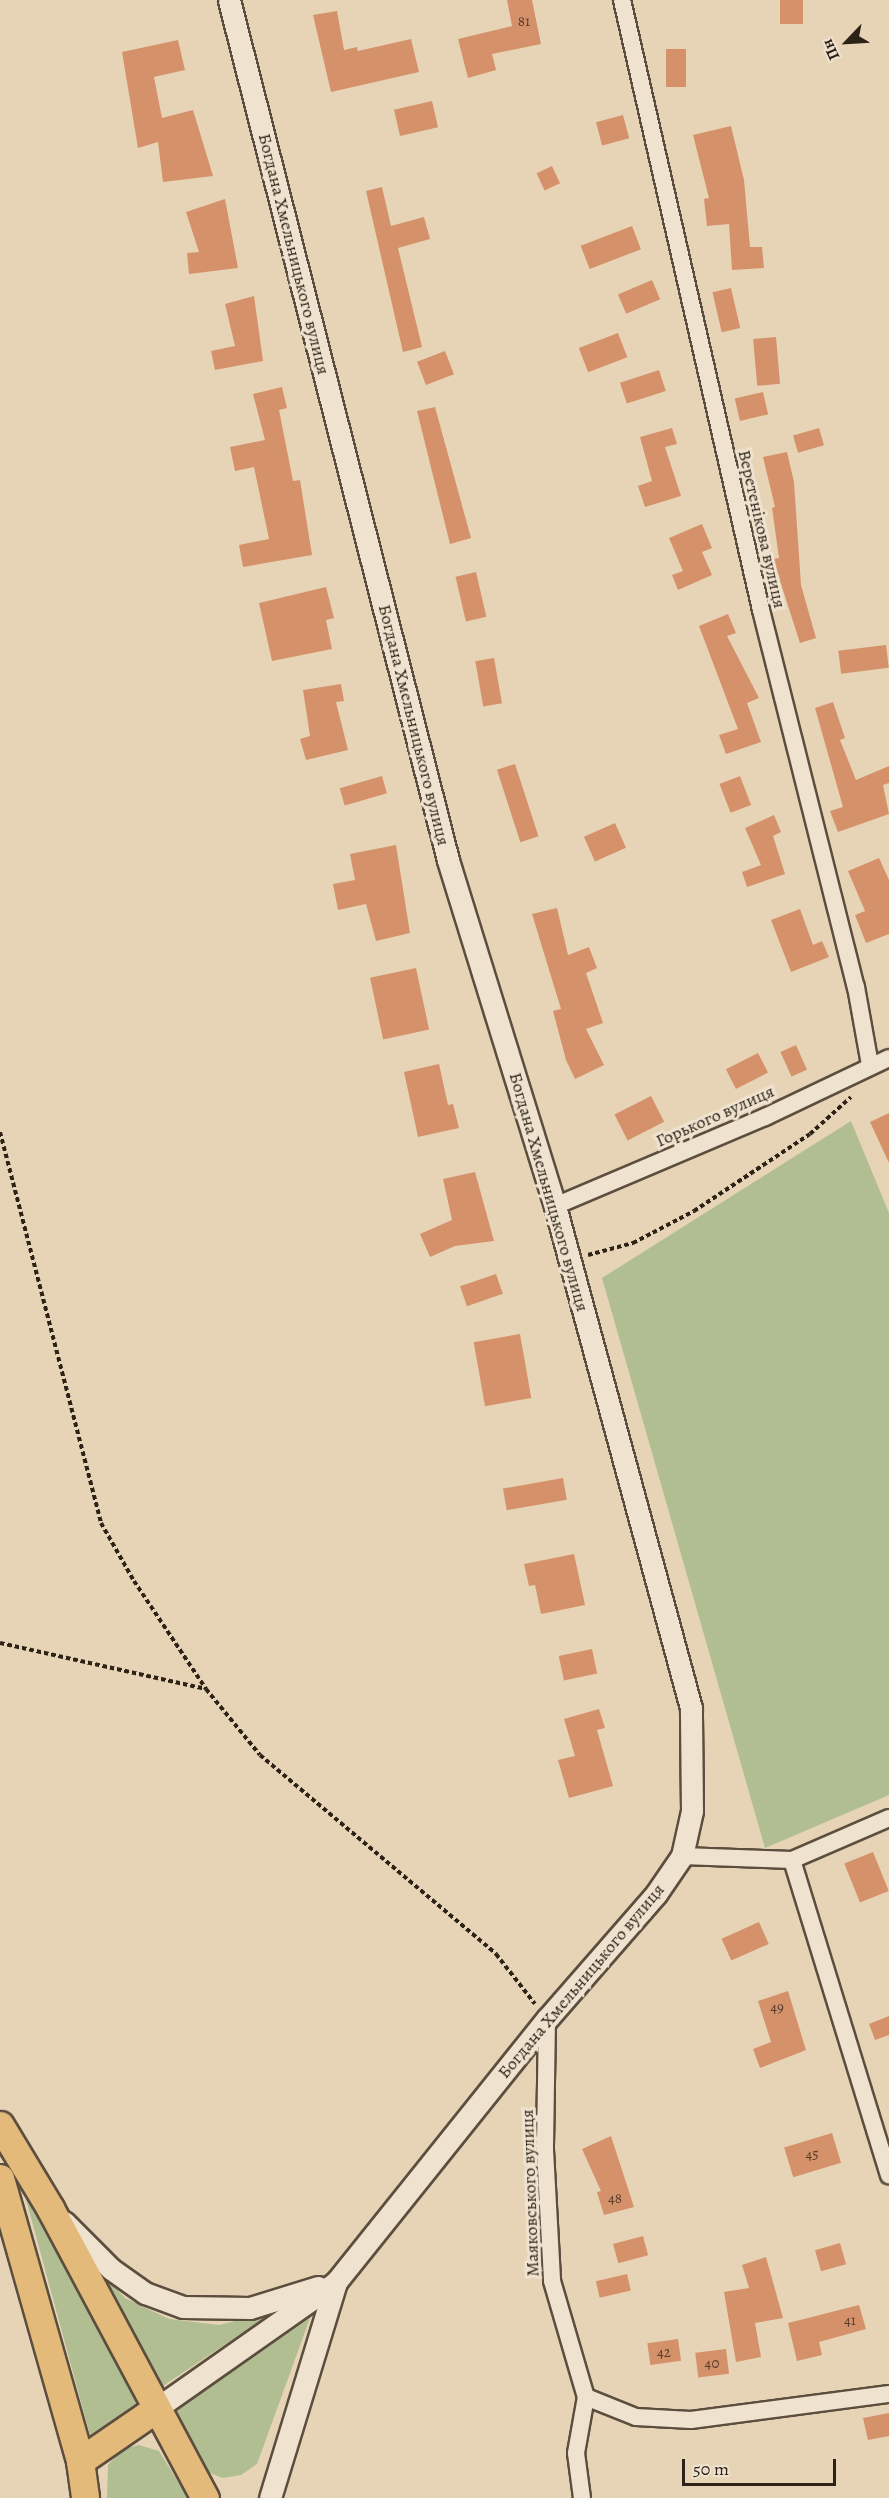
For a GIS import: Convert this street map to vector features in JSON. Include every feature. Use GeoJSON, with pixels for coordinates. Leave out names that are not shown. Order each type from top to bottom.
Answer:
{"type":"FeatureCollection","features":[{"type":"Feature","properties":{"kind":"main road"},"geometry":{"type":"LineString","coordinates":[[0,2125],[50,2208],[205,2498]]}},
{"type":"Feature","properties":{"kind":"main road"},"geometry":{"type":"LineString","coordinates":[[0,2178],[80,2461],[85,2498]]}},
{"type":"Feature","properties":{"kind":"main road"},"geometry":{"type":"LineString","coordinates":[[80,2461],[157,2408]]}},
{"type":"Feature","properties":{"kind":"street","name":"Богдана Хмельницького вулиця"},"geometry":{"type":"LineString","coordinates":[[229,0],[448,860],[555,1206],[691,1708],[692,1811],[682,1856],[610,1951],[547,2019],[336,2282]]}},
{"type":"Feature","properties":{"kind":"street","name":"Веретенікова вулиця"},"geometry":{"type":"LineString","coordinates":[[622,0],[761,610],[856,987],[870,1065]]}},
{"type":"Feature","properties":{"kind":"street","name":"Горького вулиця"},"geometry":{"type":"LineString","coordinates":[[555,1206],[765,1117],[870,1065],[889,1058]]}},
{"type":"Feature","properties":{"kind":"street"},"geometry":{"type":"LineString","coordinates":[[682,1856],[792,1860],[889,1818]]}},
{"type":"Feature","properties":{"kind":"street"},"geometry":{"type":"LineString","coordinates":[[792,1860],[889,2175]]}},
{"type":"Feature","properties":{"kind":"street","name":"Маяковського вулиця"},"geometry":{"type":"LineString","coordinates":[[547,2019],[545,2150],[552,2281],[586,2397],[576,2453],[582,2498]]}},
{"type":"Feature","properties":{"kind":"street"},"geometry":{"type":"LineString","coordinates":[[50,2208],[111,2269],[145,2293],[183,2307],[250,2308],[336,2282]]}},
{"type":"Feature","properties":{"kind":"street"},"geometry":{"type":"LineString","coordinates":[[157,2408],[336,2282]]}},
{"type":"Feature","properties":{"kind":"street"},"geometry":{"type":"LineString","coordinates":[[270,2498],[336,2282]]}},
{"type":"Feature","properties":{"kind":"street"},"geometry":{"type":"LineString","coordinates":[[586,2397],[636,2417],[691,2420],[889,2394]]}},
{"type":"Feature","properties":{"kind":"path"},"geometry":{"type":"LineString","coordinates":[[570,1259],[633,1243],[746,1179],[846,1104],[870,1065]]}},
{"type":"Feature","properties":{"kind":"path"},"geometry":{"type":"LineString","coordinates":[[0,1132],[101,1523],[134,1581],[206,1689],[260,1755],[496,1954],[547,2019]]}},
{"type":"Feature","properties":{"kind":"path"},"geometry":{"type":"LineString","coordinates":[[0,1643],[206,1689]]}},
{"type":"Feature","properties":{"kind":"green space"},"geometry":{"type":"Polygon","coordinates":[[[851,1121],[889,1213],[889,1795],[765,1848],[602,1278],[851,1121]]]}},
{"type":"Feature","properties":{"kind":"green space"},"geometry":{"type":"Polygon","coordinates":[[[21,2181],[139,2402],[90,2435],[21,2181]]]}},
{"type":"Feature","properties":{"kind":"green space"},"geometry":{"type":"Polygon","coordinates":[[[85,2256],[125,2298],[169,2319],[219,2325],[273,2312],[157,2390],[85,2256]]]}},
{"type":"Feature","properties":{"kind":"green space"},"geometry":{"type":"Polygon","coordinates":[[[310,2318],[257,2464],[241,2475],[223,2478],[205,2471],[170,2415],[310,2318]]]}},
{"type":"Feature","properties":{"kind":"green space"},"geometry":{"type":"Polygon","coordinates":[[[139,2445],[159,2451],[188,2498],[107,2498],[108,2465],[123,2449],[139,2445]]]}},
{"type":"Feature","properties":{"kind":"building"},"geometry":{"type":"Polygon","coordinates":[[[507,0],[532,0],[541,44],[492,54],[496,70],[468,78],[458,39],[512,26],[507,0]]]}},
{"type":"Feature","properties":{"kind":"building"},"geometry":{"type":"Polygon","coordinates":[[[780,0],[803,0],[803,24],[780,24],[780,0]]]}},
{"type":"Feature","properties":{"kind":"building"},"geometry":{"type":"Polygon","coordinates":[[[337,11],[344,50],[357,47],[358,51],[411,39],[419,72],[331,92],[313,15],[337,11]]]}},
{"type":"Feature","properties":{"kind":"building"},"geometry":{"type":"Polygon","coordinates":[[[178,40],[185,70],[154,77],[162,118],[193,110],[213,176],[163,182],[158,142],[138,148],[122,52],[178,40]]]}},
{"type":"Feature","properties":{"kind":"building"},"geometry":{"type":"Polygon","coordinates":[[[666,49],[686,49],[686,87],[666,87],[666,49]]]}},
{"type":"Feature","properties":{"kind":"building"},"geometry":{"type":"Polygon","coordinates":[[[432,101],[438,127],[400,136],[394,110],[432,101]]]}},
{"type":"Feature","properties":{"kind":"building"},"geometry":{"type":"Polygon","coordinates":[[[623,115],[629,138],[602,145],[596,122],[623,115]]]}},
{"type":"Feature","properties":{"kind":"building"},"geometry":{"type":"Polygon","coordinates":[[[731,126],[744,180],[750,247],[762,247],[764,268],[732,270],[729,224],[707,226],[704,199],[709,198],[693,135],[731,126]]]}},
{"type":"Feature","properties":{"kind":"building"},"geometry":{"type":"Polygon","coordinates":[[[552,166],[560,183],[545,190],[537,173],[552,166]]]}},
{"type":"Feature","properties":{"kind":"building"},"geometry":{"type":"Polygon","coordinates":[[[382,187],[391,226],[424,217],[430,239],[398,248],[422,347],[403,352],[366,191],[382,187]]]}},
{"type":"Feature","properties":{"kind":"building"},"geometry":{"type":"Polygon","coordinates":[[[225,199],[238,268],[189,274],[187,253],[199,252],[186,212],[225,199]]]}},
{"type":"Feature","properties":{"kind":"building"},"geometry":{"type":"Polygon","coordinates":[[[632,226],[641,249],[590,269],[581,246],[632,226]]]}},
{"type":"Feature","properties":{"kind":"building"},"geometry":{"type":"Polygon","coordinates":[[[652,280],[660,299],[626,314],[618,294],[652,280]]]}},
{"type":"Feature","properties":{"kind":"building"},"geometry":{"type":"Polygon","coordinates":[[[731,288],[740,328],[722,332],[712,292],[731,288]]]}},
{"type":"Feature","properties":{"kind":"building"},"geometry":{"type":"Polygon","coordinates":[[[254,296],[263,361],[215,370],[211,351],[235,346],[225,304],[254,296]]]}},
{"type":"Feature","properties":{"kind":"building"},"geometry":{"type":"Polygon","coordinates":[[[618,333],[627,357],[588,372],[579,348],[618,333]]]}},
{"type":"Feature","properties":{"kind":"building"},"geometry":{"type":"Polygon","coordinates":[[[776,337],[780,384],[757,386],[753,339],[776,337]]]}},
{"type":"Feature","properties":{"kind":"building"},"geometry":{"type":"Polygon","coordinates":[[[445,351],[454,374],[426,385],[417,362],[445,351]]]}},
{"type":"Feature","properties":{"kind":"building"},"geometry":{"type":"Polygon","coordinates":[[[659,370],[666,391],[627,404],[620,383],[659,370]]]}},
{"type":"Feature","properties":{"kind":"building"},"geometry":{"type":"Polygon","coordinates":[[[282,387],[287,408],[279,410],[293,481],[300,480],[312,555],[243,567],[239,545],[269,539],[254,467],[235,471],[230,447],[265,440],[253,394],[282,387]]]}},
{"type":"Feature","properties":{"kind":"building"},"geometry":{"type":"Polygon","coordinates":[[[763,392],[768,414],[740,421],[735,399],[763,392]]]}},
{"type":"Feature","properties":{"kind":"building"},"geometry":{"type":"Polygon","coordinates":[[[435,407],[471,538],[450,544],[417,411],[435,407]]]}},
{"type":"Feature","properties":{"kind":"building"},"geometry":{"type":"Polygon","coordinates":[[[672,428],[677,444],[665,447],[681,496],[645,507],[638,486],[652,481],[640,437],[672,428]]]}},
{"type":"Feature","properties":{"kind":"building"},"geometry":{"type":"Polygon","coordinates":[[[819,428],[824,445],[798,453],[793,435],[819,428]]]}},
{"type":"Feature","properties":{"kind":"building"},"geometry":{"type":"Polygon","coordinates":[[[787,452],[794,482],[801,585],[816,638],[800,643],[773,559],[779,558],[772,508],[775,507],[763,457],[787,452]]]}},
{"type":"Feature","properties":{"kind":"building"},"geometry":{"type":"Polygon","coordinates":[[[702,524],[712,548],[702,552],[712,575],[678,590],[672,575],[683,571],[669,538],[702,524]]]}},
{"type":"Feature","properties":{"kind":"building"},"geometry":{"type":"Polygon","coordinates":[[[476,572],[486,617],[466,622],[456,577],[476,572]]]}},
{"type":"Feature","properties":{"kind":"building"},"geometry":{"type":"Polygon","coordinates":[[[326,587],[334,618],[326,620],[332,649],[272,661],[259,603],[326,587]]]}},
{"type":"Feature","properties":{"kind":"building"},"geometry":{"type":"Polygon","coordinates":[[[728,614],[736,633],[727,636],[759,698],[747,703],[761,742],[726,754],[719,735],[738,729],[699,626],[728,614]]]}},
{"type":"Feature","properties":{"kind":"building"},"geometry":{"type":"Polygon","coordinates":[[[886,645],[889,668],[841,674],[838,651],[886,645]]]}},
{"type":"Feature","properties":{"kind":"building"},"geometry":{"type":"Polygon","coordinates":[[[494,658],[502,703],[483,707],[475,661],[494,658]]]}},
{"type":"Feature","properties":{"kind":"building"},"geometry":{"type":"Polygon","coordinates":[[[341,684],[344,701],[336,702],[348,750],[306,760],[300,739],[310,736],[303,690],[341,684]]]}},
{"type":"Feature","properties":{"kind":"building"},"geometry":{"type":"Polygon","coordinates":[[[833,702],[845,738],[840,740],[856,780],[889,766],[889,783],[883,785],[889,814],[838,832],[830,811],[843,807],[815,708],[833,702]]]}},
{"type":"Feature","properties":{"kind":"building"},"geometry":{"type":"Polygon","coordinates":[[[515,764],[538,836],[520,842],[497,770],[515,764]]]}},
{"type":"Feature","properties":{"kind":"building"},"geometry":{"type":"Polygon","coordinates":[[[382,776],[387,793],[345,805],[340,788],[382,776]]]}},
{"type":"Feature","properties":{"kind":"building"},"geometry":{"type":"Polygon","coordinates":[[[740,776],[751,805],[731,813],[719,784],[740,776]]]}},
{"type":"Feature","properties":{"kind":"building"},"geometry":{"type":"Polygon","coordinates":[[[774,815],[781,832],[773,836],[785,874],[747,887],[742,872],[761,865],[745,828],[774,815]]]}},
{"type":"Feature","properties":{"kind":"building"},"geometry":{"type":"Polygon","coordinates":[[[615,823],[626,848],[595,861],[584,837],[615,823]]]}},
{"type":"Feature","properties":{"kind":"building"},"geometry":{"type":"Polygon","coordinates":[[[396,845],[410,933],[376,941],[366,904],[338,910],[333,884],[355,880],[350,854],[396,845]]]}},
{"type":"Feature","properties":{"kind":"building"},"geometry":{"type":"Polygon","coordinates":[[[879,858],[889,880],[889,934],[866,943],[855,915],[865,911],[848,871],[879,858]]]}},
{"type":"Feature","properties":{"kind":"building"},"geometry":{"type":"Polygon","coordinates":[[[557,908],[568,955],[589,947],[597,968],[586,973],[603,1023],[586,1029],[604,1065],[575,1079],[566,1060],[553,1011],[561,1009],[532,914],[557,908]]]}},
{"type":"Feature","properties":{"kind":"building"},"geometry":{"type":"Polygon","coordinates":[[[800,909],[813,945],[822,941],[829,957],[791,972],[771,920],[800,909]]]}},
{"type":"Feature","properties":{"kind":"building"},"geometry":{"type":"Polygon","coordinates":[[[416,968],[429,1030],[383,1039],[370,978],[416,968]]]}},
{"type":"Feature","properties":{"kind":"building"},"geometry":{"type":"Polygon","coordinates":[[[796,1045],[807,1070],[791,1077],[780,1052],[796,1045]]]}},
{"type":"Feature","properties":{"kind":"building"},"geometry":{"type":"Polygon","coordinates":[[[758,1053],[768,1073],[736,1089],[726,1069],[758,1053]]]}},
{"type":"Feature","properties":{"kind":"building"},"geometry":{"type":"Polygon","coordinates":[[[439,1064],[448,1105],[453,1104],[459,1128],[418,1137],[404,1072],[439,1064]]]}},
{"type":"Feature","properties":{"kind":"building"},"geometry":{"type":"Polygon","coordinates":[[[651,1096],[664,1122],[628,1140],[614,1115],[651,1096]]]}},
{"type":"Feature","properties":{"kind":"building"},"geometry":{"type":"Polygon","coordinates":[[[889,1113],[889,1163],[870,1122],[889,1113]]]}},
{"type":"Feature","properties":{"kind":"building"},"geometry":{"type":"Polygon","coordinates":[[[475,1172],[494,1241],[455,1246],[430,1257],[420,1234],[452,1220],[443,1179],[475,1172]]]}},
{"type":"Feature","properties":{"kind":"building"},"geometry":{"type":"Polygon","coordinates":[[[496,1274],[503,1294],[467,1306],[460,1286],[496,1274]]]}},
{"type":"Feature","properties":{"kind":"building"},"geometry":{"type":"Polygon","coordinates":[[[520,1334],[531,1398],[485,1406],[474,1342],[520,1334]]]}},
{"type":"Feature","properties":{"kind":"building"},"geometry":{"type":"Polygon","coordinates":[[[563,1478],[567,1500],[507,1510],[503,1489],[563,1478]]]}},
{"type":"Feature","properties":{"kind":"building"},"geometry":{"type":"Polygon","coordinates":[[[574,1554],[585,1605],[541,1614],[535,1585],[529,1586],[524,1564],[574,1554]]]}},
{"type":"Feature","properties":{"kind":"building"},"geometry":{"type":"Polygon","coordinates":[[[592,1649],[597,1673],[564,1681],[559,1656],[592,1649]]]}},
{"type":"Feature","properties":{"kind":"building"},"geometry":{"type":"Polygon","coordinates":[[[599,1709],[605,1728],[597,1730],[613,1786],[569,1798],[558,1760],[575,1756],[564,1719],[599,1709]]]}},
{"type":"Feature","properties":{"kind":"building"},"geometry":{"type":"Polygon","coordinates":[[[873,1852],[889,1891],[860,1903],[844,1864],[873,1852]]]}},
{"type":"Feature","properties":{"kind":"building"},"geometry":{"type":"Polygon","coordinates":[[[759,1922],[769,1944],[731,1961],[722,1939],[759,1922]]]}},
{"type":"Feature","properties":{"kind":"building"},"geometry":{"type":"Polygon","coordinates":[[[788,1991],[806,2050],[760,2068],[753,2049],[771,2042],[758,2001],[788,1991]]]}},
{"type":"Feature","properties":{"kind":"building"},"geometry":{"type":"Polygon","coordinates":[[[889,2016],[889,2035],[875,2040],[869,2024],[889,2016]]]}},
{"type":"Feature","properties":{"kind":"building"},"geometry":{"type":"Polygon","coordinates":[[[832,2133],[841,2163],[793,2177],[784,2148],[832,2133]]]}},
{"type":"Feature","properties":{"kind":"building"},"geometry":{"type":"Polygon","coordinates":[[[611,2136],[634,2207],[604,2215],[597,2192],[601,2191],[582,2149],[611,2136]]]}},
{"type":"Feature","properties":{"kind":"building"},"geometry":{"type":"Polygon","coordinates":[[[643,2236],[648,2255],[618,2263],[613,2244],[643,2236]]]}},
{"type":"Feature","properties":{"kind":"building"},"geometry":{"type":"Polygon","coordinates":[[[840,2243],[846,2264],[821,2271],[815,2250],[840,2243]]]}},
{"type":"Feature","properties":{"kind":"building"},"geometry":{"type":"Polygon","coordinates":[[[766,2257],[783,2318],[755,2323],[761,2357],[736,2362],[724,2292],[749,2288],[742,2265],[766,2257]]]}},
{"type":"Feature","properties":{"kind":"building"},"geometry":{"type":"Polygon","coordinates":[[[627,2274],[631,2291],[600,2298],[596,2281],[627,2274]]]}},
{"type":"Feature","properties":{"kind":"building"},"geometry":{"type":"Polygon","coordinates":[[[859,2305],[866,2329],[819,2342],[822,2355],[797,2361],[788,2323],[859,2305]]]}},
{"type":"Feature","properties":{"kind":"building"},"geometry":{"type":"Polygon","coordinates":[[[678,2339],[681,2361],[650,2365],[647,2343],[678,2339]]]}},
{"type":"Feature","properties":{"kind":"building"},"geometry":{"type":"Polygon","coordinates":[[[726,2349],[729,2374],[698,2378],[695,2353],[726,2349]]]}},
{"type":"Feature","properties":{"kind":"building"},"geometry":{"type":"Polygon","coordinates":[[[889,2413],[889,2436],[868,2440],[863,2418],[889,2413]]]}}]}
